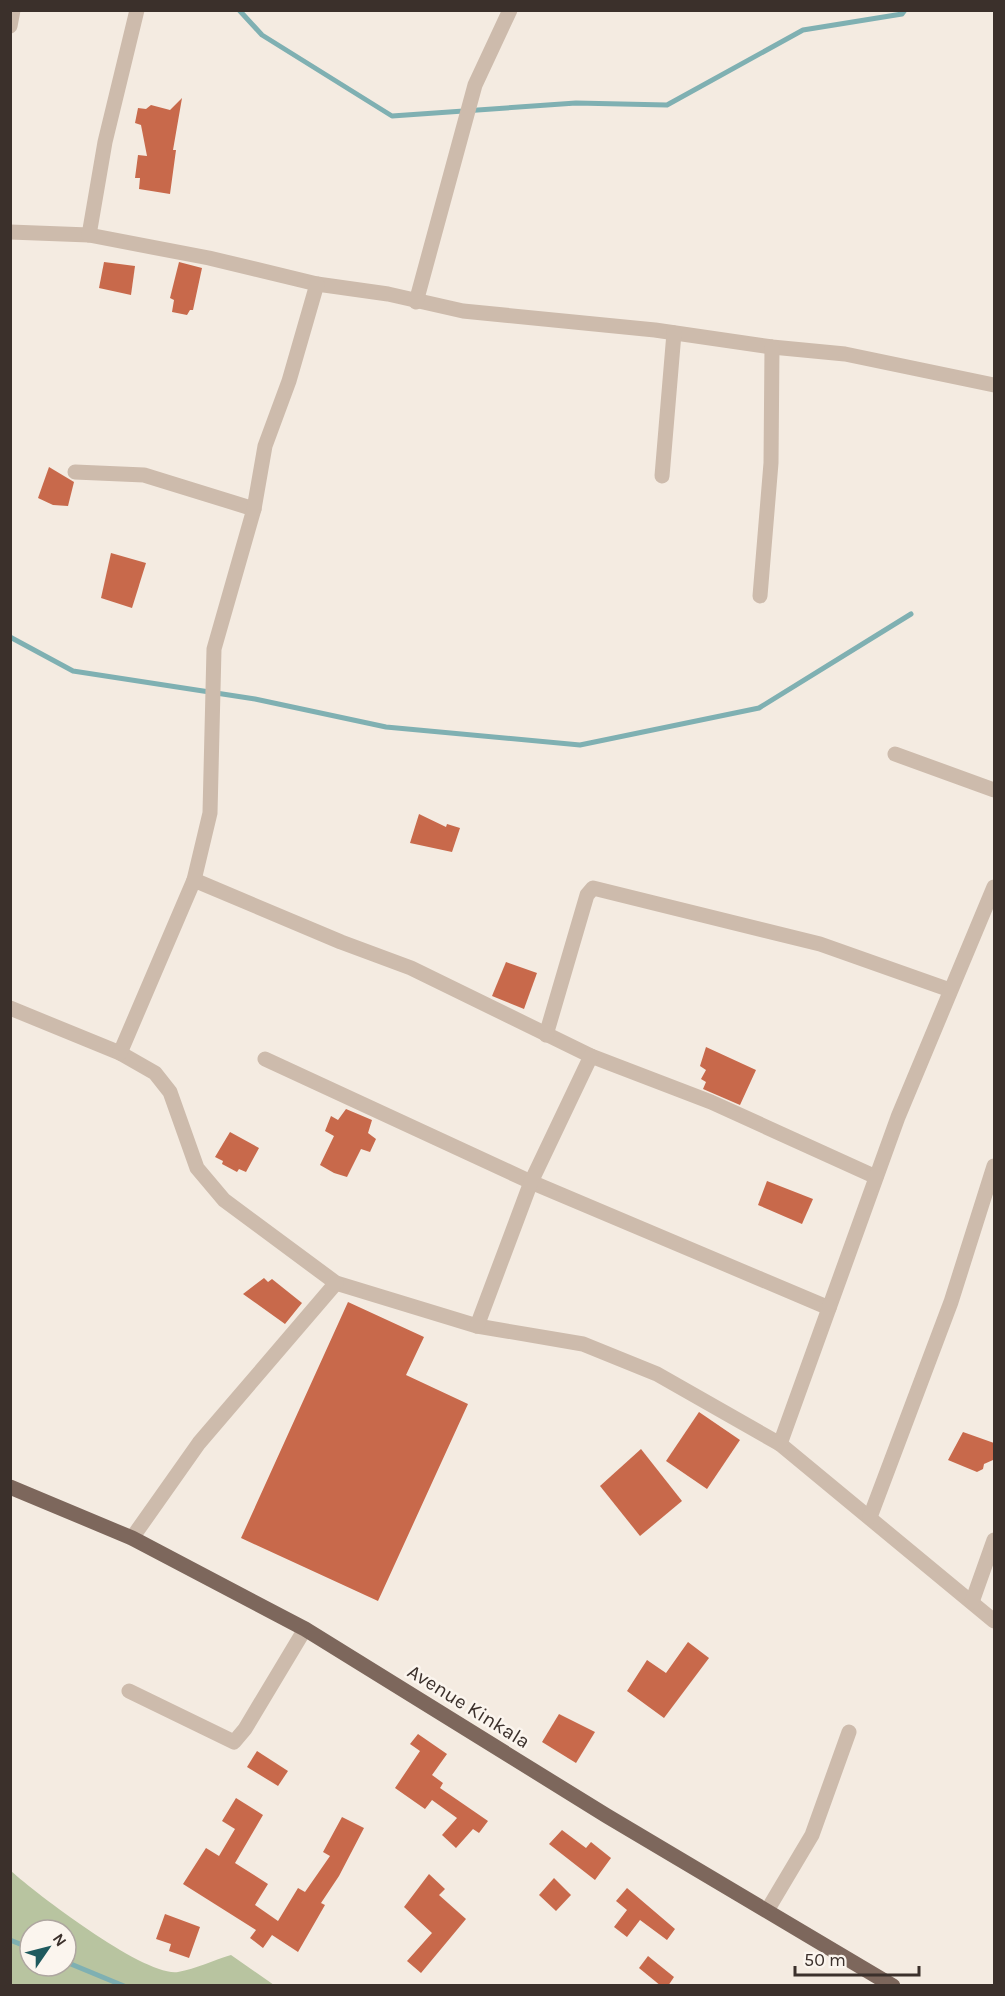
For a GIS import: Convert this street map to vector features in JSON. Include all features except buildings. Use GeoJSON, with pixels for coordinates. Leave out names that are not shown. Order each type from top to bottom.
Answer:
{"type":"FeatureCollection","features":[{"type":"Feature","properties":{"kind":"main road","name":"Avenue Kinkala"},"geometry":{"type":"LineString","coordinates":[[10,1487],[132,1538],[305,1629],[607,1816],[768,1909],[893,1986]]}},
{"type":"Feature","properties":{"kind":"street"},"geometry":{"type":"LineString","coordinates":[[10,26],[13,10]]}},
{"type":"Feature","properties":{"kind":"street"},"geometry":{"type":"LineString","coordinates":[[89,235],[105,142],[137,10]]}},
{"type":"Feature","properties":{"kind":"street"},"geometry":{"type":"LineString","coordinates":[[416,302],[475,85],[510,10]]}},
{"type":"Feature","properties":{"kind":"street"},"geometry":{"type":"LineString","coordinates":[[10,232],[89,235],[209,258],[317,284],[388,294],[462,311],[845,354],[994,385]]}},
{"type":"Feature","properties":{"kind":"street"},"geometry":{"type":"LineString","coordinates":[[120,1053],[194,880],[210,813],[214,649],[254,509],[265,446],[290,381],[317,284]]}},
{"type":"Feature","properties":{"kind":"street"},"geometry":{"type":"LineString","coordinates":[[662,476],[674,333]]}},
{"type":"Feature","properties":{"kind":"street"},"geometry":{"type":"LineString","coordinates":[[760,596],[771,463],[772,347]]}},
{"type":"Feature","properties":{"kind":"street"},"geometry":{"type":"LineString","coordinates":[[75,472],[144,475],[254,509]]}},
{"type":"Feature","properties":{"kind":"street"},"geometry":{"type":"LineString","coordinates":[[895,754],[994,790]]}},
{"type":"Feature","properties":{"kind":"street"},"geometry":{"type":"LineString","coordinates":[[194,880],[341,942],[411,968],[591,1056],[711,1102],[876,1177]]}},
{"type":"Feature","properties":{"kind":"street"},"geometry":{"type":"LineString","coordinates":[[780,1444],[876,1177],[950,990],[994,887]]}},
{"type":"Feature","properties":{"kind":"street"},"geometry":{"type":"LineString","coordinates":[[546,1035],[587,895],[592,888],[820,944],[950,990]]}},
{"type":"Feature","properties":{"kind":"street"},"geometry":{"type":"LineString","coordinates":[[10,1008],[120,1053],[154,1073],[170,1092],[197,1168],[224,1200],[336,1283],[477,1326],[583,1344],[657,1374],[780,1444],[994,1621]]}},
{"type":"Feature","properties":{"kind":"street"},"geometry":{"type":"LineString","coordinates":[[477,1326],[531,1182],[591,1056]]}},
{"type":"Feature","properties":{"kind":"street"},"geometry":{"type":"LineString","coordinates":[[265,1059],[531,1182],[829,1308]]}},
{"type":"Feature","properties":{"kind":"street"},"geometry":{"type":"LineString","coordinates":[[870,1517],[951,1302],[994,1166]]}},
{"type":"Feature","properties":{"kind":"street"},"geometry":{"type":"LineString","coordinates":[[132,1538],[199,1443],[336,1283]]}},
{"type":"Feature","properties":{"kind":"street"},"geometry":{"type":"LineString","coordinates":[[972,1602],[994,1540]]}},
{"type":"Feature","properties":{"kind":"street"},"geometry":{"type":"LineString","coordinates":[[129,1691],[234,1742],[245,1729],[305,1629]]}},
{"type":"Feature","properties":{"kind":"street"},"geometry":{"type":"LineString","coordinates":[[768,1909],[812,1835],[849,1732]]}},
{"type":"Feature","properties":{"kind":"green space"},"geometry":{"type":"Polygon","coordinates":[[[11,1871],[71,1918],[18,1918],[18,1978],[78,1978],[78,1922],[118,1949],[162,1970],[178,1972],[231,1955],[274,1985],[11,1985],[11,1871]]]}},
{"type":"Feature","properties":{"kind":"waterway"},"geometry":{"type":"LineString","coordinates":[[239,10],[262,35],[392,116],[576,103],[667,105],[803,30],[902,14],[905,10]]}},
{"type":"Feature","properties":{"kind":"waterway"},"geometry":{"type":"LineString","coordinates":[[10,637],[73,671],[255,699],[386,727],[580,745],[759,708],[911,614]]}},
{"type":"Feature","properties":{"kind":"waterway"},"geometry":{"type":"LineString","coordinates":[[10,1940],[18,1943]]}},
{"type":"Feature","properties":{"kind":"waterway"},"geometry":{"type":"LineString","coordinates":[[78,1967],[124,1986]]}}]}
